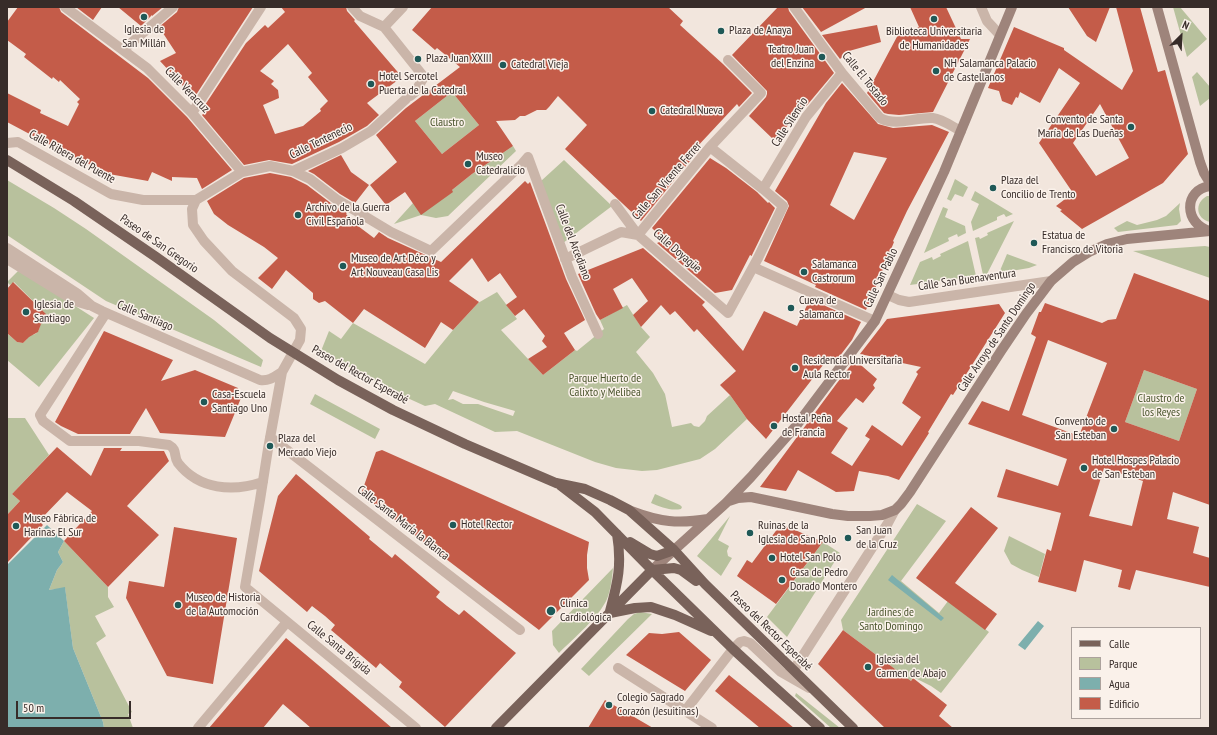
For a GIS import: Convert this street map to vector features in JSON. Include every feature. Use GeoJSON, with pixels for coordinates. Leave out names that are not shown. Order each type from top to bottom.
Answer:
{"type":"FeatureCollection","features":[{"type":"Feature","properties":{"kind":"main road","name":"Calle San Pablo"},"geometry":{"type":"LineString","coordinates":[[652,570],[726,503],[751,477],[796,426],[875,321],[961,131],[1012,7]]}},
{"type":"Feature","properties":{"kind":"main road"},"geometry":{"type":"LineString","coordinates":[[1157,7],[1200,162],[1210,184],[1198,190],[1192,198],[1190,207],[1192,217],[1201,228],[1210,231]]}},
{"type":"Feature","properties":{"kind":"main road","name":"Paseo de San Gregorio"},"geometry":{"type":"LineString","coordinates":[[7,160],[74,201],[270,338],[293,352]]}},
{"type":"Feature","properties":{"kind":"main road","name":"Calle Arroyo de Santo Domingo"},"geometry":{"type":"LineString","coordinates":[[895,510],[910,492],[1001,351],[1051,281],[1073,262],[1089,252],[1107,244],[1127,239],[1210,231]]}},
{"type":"Feature","properties":{"kind":"main road","name":"Paseo del Rector Esperabé"},"geometry":{"type":"LineString","coordinates":[[293,352],[338,380],[393,410],[465,444],[556,482],[585,489],[629,510],[674,550],[711,591],[853,728]]}},
{"type":"Feature","properties":{"kind":"main road"},"geometry":{"type":"LineString","coordinates":[[751,477],[747,490],[752,497]]}},
{"type":"Feature","properties":{"kind":"main road","name":"Paseo del Rector Esperabé"},"geometry":{"type":"LineString","coordinates":[[556,482],[595,512],[733,649],[820,728]]}},
{"type":"Feature","properties":{"kind":"main road"},"geometry":{"type":"LineString","coordinates":[[726,503],[738,498],[752,497],[848,516],[882,515],[895,510]]}},
{"type":"Feature","properties":{"kind":"main road"},"geometry":{"type":"LineString","coordinates":[[629,510],[659,520],[680,522],[708,519]]}},
{"type":"Feature","properties":{"kind":"main road"},"geometry":{"type":"LineString","coordinates":[[610,613],[618,583],[620,550],[617,534]]}},
{"type":"Feature","properties":{"kind":"main road","name":"Paseo del Rector Esperabé"},"geometry":{"type":"LineString","coordinates":[[617,534],[650,554],[657,556],[674,550]]}},
{"type":"Feature","properties":{"kind":"main road","name":"Paseo del Rector Esperabé"},"geometry":{"type":"LineString","coordinates":[[652,570],[674,568],[681,570],[711,591]]}},
{"type":"Feature","properties":{"kind":"main road"},"geometry":{"type":"LineString","coordinates":[[496,728],[652,570]]}},
{"type":"Feature","properties":{"kind":"main road","name":"Paseo del Rector Esperabé"},"geometry":{"type":"LineString","coordinates":[[610,613],[635,608],[651,607],[720,635]]}},
{"type":"Feature","properties":{"kind":"street","name":"Calle Veracruz"},"geometry":{"type":"LineString","coordinates":[[65,7],[147,68],[192,113],[242,172]]}},
{"type":"Feature","properties":{"kind":"street"},"geometry":{"type":"LineString","coordinates":[[123,50],[173,7]]}},
{"type":"Feature","properties":{"kind":"street"},"geometry":{"type":"LineString","coordinates":[[192,113],[261,7]]}},
{"type":"Feature","properties":{"kind":"street"},"geometry":{"type":"LineString","coordinates":[[352,7],[360,16],[384,27],[403,7]]}},
{"type":"Feature","properties":{"kind":"street","name":"Calle El Tostado"},"geometry":{"type":"LineString","coordinates":[[794,7],[842,73],[880,118],[887,122],[899,122],[917,118],[934,118],[961,131]]}},
{"type":"Feature","properties":{"kind":"street"},"geometry":{"type":"LineString","coordinates":[[982,7],[987,21],[1000,35]]}},
{"type":"Feature","properties":{"kind":"street","name":"Calle Tentenecio"},"geometry":{"type":"LineString","coordinates":[[196,200],[242,172],[270,166],[293,171],[342,148],[371,131],[415,92],[424,77],[384,27]]}},
{"type":"Feature","properties":{"kind":"street"},"geometry":{"type":"LineString","coordinates":[[710,147],[761,93],[728,60]]}},
{"type":"Feature","properties":{"kind":"street","name":"Calle Silencio"},"geometry":{"type":"LineString","coordinates":[[763,189],[806,117],[842,73]]}},
{"type":"Feature","properties":{"kind":"street","name":"Calle Ribera del Puente"},"geometry":{"type":"LineString","coordinates":[[7,143],[18,142],[111,194],[143,200],[196,200]]}},
{"type":"Feature","properties":{"kind":"street","name":"Calle San Vicente Ferrer"},"geometry":{"type":"LineString","coordinates":[[638,235],[710,147],[783,206],[753,268]]}},
{"type":"Feature","properties":{"kind":"street","name":"Calle del Arcediano"},"geometry":{"type":"LineString","coordinates":[[293,171],[310,179],[336,199],[391,232],[431,251],[517,170],[528,157],[572,277],[598,334]]}},
{"type":"Feature","properties":{"kind":"street","name":"Paseo del Rector Esperabé"},"geometry":{"type":"LineString","coordinates":[[196,200],[192,209],[193,225],[204,241],[232,271],[294,318],[301,329],[300,340],[293,352]]}},
{"type":"Feature","properties":{"kind":"street","name":"Calle Doyagüe"},"geometry":{"type":"LineString","coordinates":[[615,204],[638,235],[728,313],[753,268]]}},
{"type":"Feature","properties":{"kind":"street"},"geometry":{"type":"LineString","coordinates":[[565,259],[621,232],[638,235]]}},
{"type":"Feature","properties":{"kind":"street","name":"Calle Santiago"},"geometry":{"type":"LineString","coordinates":[[7,248],[78,294],[92,306],[106,313],[260,380],[266,381],[282,372]]}},
{"type":"Feature","properties":{"kind":"street"},"geometry":{"type":"LineString","coordinates":[[7,259],[75,301],[92,306]]}},
{"type":"Feature","properties":{"kind":"street"},"geometry":{"type":"LineString","coordinates":[[753,268],[875,321]]}},
{"type":"Feature","properties":{"kind":"street","name":"Calle San Buenaventura"},"geometry":{"type":"LineString","coordinates":[[888,294],[899,300],[909,302],[1051,281]]}},
{"type":"Feature","properties":{"kind":"street"},"geometry":{"type":"LineString","coordinates":[[106,313],[40,415],[43,421],[70,442],[139,442],[166,444],[173,447],[176,461],[183,469],[199,481],[215,487],[236,488],[263,482],[282,372],[293,352]]}},
{"type":"Feature","properties":{"kind":"street","name":"Calle Santa María la Blanca"},"geometry":{"type":"LineString","coordinates":[[270,437],[520,630]]}},
{"type":"Feature","properties":{"kind":"street","name":"Calle Santa Brígida"},"geometry":{"type":"LineString","coordinates":[[263,482],[245,588],[416,728]]}},
{"type":"Feature","properties":{"kind":"street","name":"Calle Arroyo de Santo Domingo"},"geometry":{"type":"LineString","coordinates":[[793,671],[880,536],[895,510]]}},
{"type":"Feature","properties":{"kind":"street"},"geometry":{"type":"LineString","coordinates":[[198,728],[287,622]]}},
{"type":"Feature","properties":{"kind":"street","name":"Paseo del Rector Esperabé"},"geometry":{"type":"LineString","coordinates":[[733,649],[740,642],[744,641],[750,643],[781,672],[813,690]]}},
{"type":"Feature","properties":{"kind":"street"},"geometry":{"type":"LineString","coordinates":[[684,711],[733,649]]}},
{"type":"Feature","properties":{"kind":"street"},"geometry":{"type":"LineString","coordinates":[[618,668],[712,728]]}},
{"type":"Feature","properties":{"kind":"green space"},"geometry":{"type":"Polygon","coordinates":[[[1173,7],[1180,7],[1207,39],[1187,57],[1173,7]]]}},
{"type":"Feature","properties":{"kind":"green space"},"geometry":{"type":"Polygon","coordinates":[[[1197,72],[1210,87],[1210,98],[1200,106],[1192,77],[1197,72]]]}},
{"type":"Feature","properties":{"kind":"green space","name":"Claustro"},"geometry":{"type":"Polygon","coordinates":[[[452,92],[479,125],[442,154],[415,121],[452,92]]]}},
{"type":"Feature","properties":{"kind":"green space"},"geometry":{"type":"Polygon","coordinates":[[[513,146],[516,151],[448,216],[436,218],[421,215],[394,224],[413,203],[452,190],[472,174],[513,146]]]}},
{"type":"Feature","properties":{"kind":"green space"},"geometry":{"type":"Polygon","coordinates":[[[564,160],[612,206],[563,243],[541,181],[564,160]]]}},
{"type":"Feature","properties":{"kind":"green space"},"geometry":{"type":"Polygon","coordinates":[[[955,179],[968,187],[963,197],[955,194],[951,201],[947,199],[955,179]]]}},
{"type":"Feature","properties":{"kind":"green space"},"geometry":{"type":"Polygon","coordinates":[[[7,180],[86,229],[214,320],[263,360],[261,367],[106,301],[7,235],[7,180]]]}},
{"type":"Feature","properties":{"kind":"green space"},"geometry":{"type":"Polygon","coordinates":[[[975,191],[1013,214],[1006,217],[1004,214],[997,217],[997,220],[973,231],[971,222],[979,204],[971,200],[975,191]]]}},
{"type":"Feature","properties":{"kind":"green space"},"geometry":{"type":"Polygon","coordinates":[[[1207,196],[1210,196],[1210,222],[1202,218],[1198,210],[1200,203],[1207,196]]]}},
{"type":"Feature","properties":{"kind":"green space"},"geometry":{"type":"Polygon","coordinates":[[[1180,203],[1179,209],[1181,221],[1177,225],[1118,232],[1114,228],[1127,221],[1137,225],[1157,220],[1166,216],[1180,203]]]}},
{"type":"Feature","properties":{"kind":"green space"},"geometry":{"type":"Polygon","coordinates":[[[943,207],[948,209],[945,217],[965,226],[966,233],[958,237],[957,234],[948,238],[949,241],[924,253],[943,207]]]}},
{"type":"Feature","properties":{"kind":"green space"},"geometry":{"type":"Polygon","coordinates":[[[1014,221],[987,274],[983,275],[975,238],[979,237],[980,239],[988,235],[987,233],[1014,221]]]}},
{"type":"Feature","properties":{"kind":"green space"},"geometry":{"type":"Polygon","coordinates":[[[968,241],[976,276],[910,285],[920,262],[932,257],[933,260],[941,256],[940,254],[968,241]]]}},
{"type":"Feature","properties":{"kind":"green space"},"geometry":{"type":"Polygon","coordinates":[[[1205,246],[1210,247],[1210,278],[1133,251],[1205,246]]]}},
{"type":"Feature","properties":{"kind":"green space"},"geometry":{"type":"Polygon","coordinates":[[[1007,254],[1037,265],[1029,268],[999,273],[1007,254]]]}},
{"type":"Feature","properties":{"kind":"green space"},"geometry":{"type":"Polygon","coordinates":[[[19,270],[94,318],[39,387],[7,360],[7,333],[17,342],[23,343],[27,339],[28,335],[36,334],[39,331],[39,323],[44,321],[46,315],[14,282],[10,285],[7,282],[19,270]]]}},
{"type":"Feature","properties":{"kind":"green space","name":"Parque Huerto de Calixto y Melibea"},"geometry":{"type":"Polygon","coordinates":[[[497,292],[517,319],[501,330],[543,375],[575,350],[577,351],[604,329],[600,320],[627,305],[641,327],[650,337],[636,352],[653,373],[665,394],[672,427],[691,423],[694,426],[699,427],[705,421],[707,416],[730,395],[747,419],[715,449],[700,459],[657,470],[642,471],[616,468],[595,462],[517,431],[495,432],[435,404],[425,406],[390,390],[321,351],[329,331],[341,339],[353,323],[425,364],[478,303],[497,292]],[[453,391],[448,400],[453,399],[463,404],[478,404],[513,416],[515,411],[453,391]]]}},
{"type":"Feature","properties":{"kind":"green space","name":"Claustro de los Reyes"},"geometry":{"type":"Polygon","coordinates":[[[1144,370],[1197,389],[1179,441],[1125,422],[1144,370]]]}},
{"type":"Feature","properties":{"kind":"green space"},"geometry":{"type":"Polygon","coordinates":[[[315,394],[380,429],[375,439],[310,404],[315,394]]]}},
{"type":"Feature","properties":{"kind":"green space"},"geometry":{"type":"Polygon","coordinates":[[[7,418],[25,418],[49,455],[12,494],[20,501],[7,515],[7,418]]]}},
{"type":"Feature","properties":{"kind":"green space"},"geometry":{"type":"Polygon","coordinates":[[[655,494],[680,505],[682,507],[681,509],[669,509],[651,503],[655,494]]]}},
{"type":"Feature","properties":{"kind":"green space","name":"Jardines de Santo Domingo"},"geometry":{"type":"Polygon","coordinates":[[[917,504],[946,521],[901,581],[939,613],[948,601],[989,632],[941,693],[913,677],[911,681],[843,630],[841,620],[917,504]]]}},
{"type":"Feature","properties":{"kind":"green space"},"geometry":{"type":"Polygon","coordinates":[[[730,516],[718,540],[729,546],[727,551],[728,556],[732,558],[721,576],[697,556],[730,516]]]}},
{"type":"Feature","properties":{"kind":"green space"},"geometry":{"type":"Polygon","coordinates":[[[1009,536],[1045,554],[1039,577],[1011,564],[1004,551],[1009,536]]]}},
{"type":"Feature","properties":{"kind":"green space"},"geometry":{"type":"Polygon","coordinates":[[[64,541],[108,587],[108,597],[114,607],[95,616],[106,636],[96,643],[132,712],[128,714],[133,728],[104,728],[103,722],[73,648],[65,588],[49,590],[57,570],[63,562],[58,552],[64,541]]]}},
{"type":"Feature","properties":{"kind":"green space"},"geometry":{"type":"Polygon","coordinates":[[[823,542],[840,553],[787,637],[767,617],[823,542]]]}},
{"type":"Feature","properties":{"kind":"green space"},"geometry":{"type":"Polygon","coordinates":[[[613,568],[611,584],[607,599],[603,606],[586,627],[559,653],[553,645],[552,631],[613,568]]]}},
{"type":"Feature","properties":{"kind":"green space"},"geometry":{"type":"Polygon","coordinates":[[[640,612],[652,614],[589,676],[581,669],[628,619],[634,614],[640,612]]]}},
{"type":"Feature","properties":{"kind":"green space"},"geometry":{"type":"Polygon","coordinates":[[[796,693],[840,728],[831,728],[795,696],[796,693]]]}},
{"type":"Feature","properties":{"kind":"water"},"geometry":{"type":"Polygon","coordinates":[[[47,525],[64,541],[58,552],[63,562],[57,570],[49,590],[65,587],[73,648],[103,722],[104,728],[7,728],[7,565],[47,525]]]}},
{"type":"Feature","properties":{"kind":"water"},"geometry":{"type":"Polygon","coordinates":[[[892,575],[944,618],[941,621],[888,580],[892,575]]]}},
{"type":"Feature","properties":{"kind":"water"},"geometry":{"type":"Polygon","coordinates":[[[1038,621],[1044,626],[1025,650],[1018,645],[1038,621]]]}},
{"type":"Feature","properties":{"kind":"building"},"geometry":{"type":"Polygon","coordinates":[[[18,7],[59,7],[61,12],[148,78],[187,117],[232,170],[202,189],[197,178],[172,177],[172,181],[152,172],[148,181],[109,174],[7,122],[7,93],[41,110],[40,113],[68,126],[79,104],[77,102],[80,99],[60,80],[59,82],[53,77],[52,79],[24,57],[26,54],[7,40],[7,22],[18,7]]]}},
{"type":"Feature","properties":{"kind":"building"},"geometry":{"type":"Polygon","coordinates":[[[76,7],[102,7],[93,20],[76,7]]]}},
{"type":"Feature","properties":{"kind":"building","name":"Iglesia de San Millán"},"geometry":{"type":"Polygon","coordinates":[[[118,7],[163,7],[141,26],[118,7]]]}},
{"type":"Feature","properties":{"kind":"building"},"geometry":{"type":"Polygon","coordinates":[[[179,7],[253,7],[194,98],[160,61],[176,53],[159,27],[177,12],[179,7]]]}},
{"type":"Feature","properties":{"kind":"building"},"geometry":{"type":"Polygon","coordinates":[[[281,7],[346,7],[347,11],[355,20],[354,21],[402,77],[367,103],[379,115],[367,126],[339,142],[292,164],[269,160],[244,165],[202,115],[206,111],[203,108],[246,43],[265,25],[268,28],[285,12],[281,7]],[[288,44],[260,71],[274,81],[271,84],[278,90],[279,98],[263,105],[275,134],[303,126],[321,111],[320,109],[328,101],[308,77],[312,73],[288,44]]]}},
{"type":"Feature","properties":{"kind":"building","name":"Catedral Nueva"},"geometry":{"type":"Polygon","coordinates":[[[432,7],[668,7],[683,21],[680,25],[752,93],[739,107],[737,104],[695,149],[698,151],[641,221],[565,149],[587,125],[558,96],[546,110],[537,110],[525,116],[520,116],[515,120],[496,121],[513,146],[472,174],[452,190],[453,192],[421,215],[405,192],[386,205],[370,185],[397,162],[376,135],[406,108],[460,67],[437,48],[435,50],[412,30],[432,7]],[[452,92],[415,121],[442,154],[479,125],[452,92]]]}},
{"type":"Feature","properties":{"kind":"building"},"geometry":{"type":"Polygon","coordinates":[[[778,7],[788,7],[789,11],[834,73],[808,104],[774,140],[749,116],[766,97],[767,91],[732,55],[778,7]]]}},
{"type":"Feature","properties":{"kind":"building"},"geometry":{"type":"Polygon","coordinates":[[[802,7],[867,7],[821,32],[802,7]]]}},
{"type":"Feature","properties":{"kind":"building","name":"NH Salamanca Palacio de Castellanos"},"geometry":{"type":"Polygon","coordinates":[[[910,7],[946,7],[961,39],[970,39],[933,112],[899,115],[888,114],[884,113],[867,93],[899,33],[904,35],[919,27],[910,7]]]}},
{"type":"Feature","properties":{"kind":"building"},"geometry":{"type":"Polygon","coordinates":[[[1068,7],[1110,7],[1096,42],[1087,36],[1068,7]]]}},
{"type":"Feature","properties":{"kind":"building","name":"Convento de Santa María de Las Dueñas"},"geometry":{"type":"Polygon","coordinates":[[[1116,7],[1140,7],[1158,72],[1165,70],[1188,154],[1163,183],[1082,229],[1056,206],[1073,193],[1039,143],[1080,83],[1059,68],[1040,103],[1020,92],[1018,98],[1016,97],[1012,105],[1002,101],[999,91],[988,88],[1014,27],[1064,48],[1064,50],[1122,90],[1133,71],[1116,7]],[[1100,104],[1073,143],[1096,176],[1129,158],[1100,104]]]}},
{"type":"Feature","properties":{"kind":"building"},"geometry":{"type":"Polygon","coordinates":[[[877,25],[881,42],[849,51],[840,59],[822,35],[877,25]]]}},
{"type":"Feature","properties":{"kind":"building"},"geometry":{"type":"Polygon","coordinates":[[[842,83],[878,124],[893,128],[932,125],[949,132],[907,211],[893,241],[894,242],[866,310],[815,287],[816,285],[764,261],[789,206],[787,201],[775,191],[826,103],[842,83]],[[854,152],[830,205],[854,220],[887,158],[854,152]]]}},
{"type":"Feature","properties":{"kind":"building"},"geometry":{"type":"Polygon","coordinates":[[[341,155],[351,172],[369,185],[355,203],[308,171],[341,155]]]}},
{"type":"Feature","properties":{"kind":"building"},"geometry":{"type":"Polygon","coordinates":[[[710,158],[726,168],[775,208],[752,256],[750,255],[732,290],[715,293],[657,243],[664,240],[652,228],[710,158]]]}},
{"type":"Feature","properties":{"kind":"building"},"geometry":{"type":"Polygon","coordinates":[[[270,173],[291,177],[307,185],[332,204],[347,213],[346,214],[354,223],[374,238],[379,232],[388,238],[441,262],[525,181],[528,184],[530,182],[566,279],[585,320],[564,333],[575,350],[543,375],[528,359],[547,347],[542,341],[545,336],[524,309],[515,316],[506,305],[517,297],[500,273],[488,282],[472,258],[449,281],[479,302],[453,330],[441,322],[425,348],[364,309],[353,323],[325,301],[319,303],[313,299],[313,293],[286,270],[272,289],[258,278],[278,258],[214,214],[207,201],[244,178],[270,173]]]}},
{"type":"Feature","properties":{"kind":"building"},"geometry":{"type":"Polygon","coordinates":[[[643,248],[705,302],[702,305],[743,351],[764,311],[797,326],[810,299],[861,322],[852,340],[836,361],[830,356],[766,439],[747,419],[730,395],[720,385],[736,371],[697,329],[694,332],[675,311],[670,315],[661,305],[641,327],[633,315],[648,301],[632,278],[613,289],[623,308],[600,320],[596,314],[578,274],[643,248]]]}},
{"type":"Feature","properties":{"kind":"building","name":"Convento de San Esteban"},"geometry":{"type":"Polygon","coordinates":[[[1134,273],[1210,301],[1210,505],[1173,492],[1167,519],[1199,527],[1193,553],[1210,558],[1210,587],[1136,570],[1130,590],[1118,587],[1122,570],[1084,560],[1076,592],[1038,582],[1047,549],[1051,551],[1061,513],[997,497],[1006,469],[1058,486],[1067,459],[968,424],[982,401],[1009,411],[1036,337],[1031,334],[1039,312],[1041,312],[1045,303],[1102,323],[1108,320],[1116,319],[1134,273]],[[1048,340],[1022,415],[1079,436],[1107,363],[1048,340]],[[1144,370],[1125,422],[1179,441],[1197,389],[1144,370]],[[1104,468],[1089,516],[1132,526],[1143,481],[1104,468]]]}},
{"type":"Feature","properties":{"kind":"building","name":"Iglesia de Santiago"},"geometry":{"type":"Polygon","coordinates":[[[13,282],[46,314],[38,332],[29,337],[23,343],[17,342],[7,333],[7,289],[13,282]]]}},
{"type":"Feature","properties":{"kind":"building"},"geometry":{"type":"Polygon","coordinates":[[[999,304],[1005,313],[953,395],[951,394],[928,432],[929,433],[899,480],[888,476],[859,471],[854,491],[836,492],[798,470],[786,491],[760,487],[855,360],[877,379],[873,385],[875,388],[863,403],[856,398],[837,421],[848,428],[831,453],[852,466],[870,439],[865,436],[872,425],[902,446],[921,417],[902,403],[918,374],[916,372],[921,367],[860,354],[887,319],[999,304]]]}},
{"type":"Feature","properties":{"kind":"building"},"geometry":{"type":"Polygon","coordinates":[[[104,331],[173,360],[161,381],[195,370],[238,388],[241,398],[225,437],[160,433],[146,408],[130,434],[78,434],[55,422],[104,331]]]}},
{"type":"Feature","properties":{"kind":"building"},"geometry":{"type":"Polygon","coordinates":[[[57,447],[91,476],[104,448],[122,448],[120,451],[164,451],[169,461],[127,506],[159,535],[108,587],[64,541],[92,511],[67,492],[39,521],[43,525],[7,563],[7,515],[20,501],[12,494],[57,447]]]}},
{"type":"Feature","properties":{"kind":"building"},"geometry":{"type":"Polygon","coordinates":[[[382,450],[589,542],[587,568],[589,580],[539,630],[361,494],[376,452],[382,450]]]}},
{"type":"Feature","properties":{"kind":"building"},"geometry":{"type":"Polygon","coordinates":[[[296,474],[370,537],[369,539],[392,558],[395,554],[440,592],[436,597],[447,606],[459,615],[464,610],[516,653],[445,727],[399,687],[402,682],[380,663],[376,668],[331,630],[335,625],[325,616],[312,606],[307,612],[259,571],[278,496],[296,474]]]}},
{"type":"Feature","properties":{"kind":"building"},"geometry":{"type":"Polygon","coordinates":[[[971,507],[998,528],[955,583],[997,614],[985,630],[916,578],[971,507]]]}},
{"type":"Feature","properties":{"kind":"building"},"geometry":{"type":"Polygon","coordinates":[[[781,524],[823,542],[776,604],[737,576],[747,560],[752,563],[781,524]]]}},
{"type":"Feature","properties":{"kind":"building","name":"Museo de Historia de la Automoción"},"geometry":{"type":"Polygon","coordinates":[[[174,527],[237,538],[213,684],[167,676],[126,598],[129,581],[164,587],[174,527]]]}},
{"type":"Feature","properties":{"kind":"building"},"geometry":{"type":"Polygon","coordinates":[[[843,630],[911,681],[913,678],[947,705],[939,716],[953,728],[885,728],[818,664],[843,630]]]}},
{"type":"Feature","properties":{"kind":"building"},"geometry":{"type":"Polygon","coordinates":[[[679,632],[711,660],[685,691],[626,655],[649,633],[662,634],[679,632]]]}},
{"type":"Feature","properties":{"kind":"building"},"geometry":{"type":"Polygon","coordinates":[[[286,638],[392,728],[311,728],[283,704],[263,728],[209,728],[286,638]]]}},
{"type":"Feature","properties":{"kind":"building"},"geometry":{"type":"Polygon","coordinates":[[[729,675],[794,728],[760,728],[715,691],[729,675]]]}},
{"type":"Feature","properties":{"kind":"building"},"geometry":{"type":"Polygon","coordinates":[[[605,700],[653,728],[588,728],[605,700]]]}},
{"type":"Feature","properties":{"kind":"place","name":"Iglesia de San Millán"},"geometry":{"type":"Point","coordinates":[144,17]}},
{"type":"Feature","properties":{"kind":"place","name":"Biblioteca Universitaria de Humanidades"},"geometry":{"type":"Point","coordinates":[934,19]}},
{"type":"Feature","properties":{"kind":"place","name":"Plaza de Anaya"},"geometry":{"type":"Point","coordinates":[721,31]}},
{"type":"Feature","properties":{"kind":"place","name":"Teatro Juan del Enzina"},"geometry":{"type":"Point","coordinates":[822,57]}},
{"type":"Feature","properties":{"kind":"place","name":"Plaza Juan XXIII"},"geometry":{"type":"Point","coordinates":[418,59]}},
{"type":"Feature","properties":{"kind":"place","name":"Catedral Vieja"},"geometry":{"type":"Point","coordinates":[503,65]}},
{"type":"Feature","properties":{"kind":"place","name":"NH Salamanca Palacio de Castellanos"},"geometry":{"type":"Point","coordinates":[936,71]}},
{"type":"Feature","properties":{"kind":"place","name":"Hotel Sercotel Puerta de la Catedral"},"geometry":{"type":"Point","coordinates":[371,84]}},
{"type":"Feature","properties":{"kind":"place","name":"Catedral Nueva"},"geometry":{"type":"Point","coordinates":[652,111]}},
{"type":"Feature","properties":{"kind":"place","name":"Convento de Santa María de Las Dueñas"},"geometry":{"type":"Point","coordinates":[1131,127]}},
{"type":"Feature","properties":{"kind":"place","name":"Museo Catedralicio"},"geometry":{"type":"Point","coordinates":[468,164]}},
{"type":"Feature","properties":{"kind":"place","name":"Plaza del Concilio de Trento"},"geometry":{"type":"Point","coordinates":[993,188]}},
{"type":"Feature","properties":{"kind":"place","name":"Archivo de la Guerra Civil Española"},"geometry":{"type":"Point","coordinates":[298,215]}},
{"type":"Feature","properties":{"kind":"place","name":"Estatua de Francisco de Vitoria"},"geometry":{"type":"Point","coordinates":[1034,243]}},
{"type":"Feature","properties":{"kind":"place","name":"Museo de Art Déco y Art Nouveau Casa Lis"},"geometry":{"type":"Point","coordinates":[343,266]}},
{"type":"Feature","properties":{"kind":"place","name":"Salamanca Castrorum"},"geometry":{"type":"Point","coordinates":[804,272]}},
{"type":"Feature","properties":{"kind":"place","name":"Cueva de Salamanca"},"geometry":{"type":"Point","coordinates":[791,308]}},
{"type":"Feature","properties":{"kind":"place","name":"Iglesia de Santiago"},"geometry":{"type":"Point","coordinates":[26,312]}},
{"type":"Feature","properties":{"kind":"place","name":"Residencia Universitaria Aula Rector"},"geometry":{"type":"Point","coordinates":[795,368]}},
{"type":"Feature","properties":{"kind":"place","name":"Casa-Escuela Santiago Uno"},"geometry":{"type":"Point","coordinates":[204,402]}},
{"type":"Feature","properties":{"kind":"place","name":"Hostal Peña de Francia"},"geometry":{"type":"Point","coordinates":[774,426]}},
{"type":"Feature","properties":{"kind":"place","name":"Convento de San Esteban"},"geometry":{"type":"Point","coordinates":[1114,429]}},
{"type":"Feature","properties":{"kind":"place","name":"Plaza del Mercado Viejo"},"geometry":{"type":"Point","coordinates":[270,446]}},
{"type":"Feature","properties":{"kind":"place","name":"Hotel Hospes Palacio de San Esteban"},"geometry":{"type":"Point","coordinates":[1084,468]}},
{"type":"Feature","properties":{"kind":"place","name":"Hotel Rector"},"geometry":{"type":"Point","coordinates":[453,525]}},
{"type":"Feature","properties":{"kind":"place","name":"Museo Fábrica de Harinas El Sur"},"geometry":{"type":"Point","coordinates":[16,526]}},
{"type":"Feature","properties":{"kind":"place","name":"Ruinas de la Iglesia de San Polo"},"geometry":{"type":"Point","coordinates":[750,533]}},
{"type":"Feature","properties":{"kind":"place","name":"San Juan de la Cruz"},"geometry":{"type":"Point","coordinates":[848,538]}},
{"type":"Feature","properties":{"kind":"place","name":"Hotel San Polo"},"geometry":{"type":"Point","coordinates":[772,558]}},
{"type":"Feature","properties":{"kind":"place","name":"Casa de Pedro Dorado Montero"},"geometry":{"type":"Point","coordinates":[782,580]}},
{"type":"Feature","properties":{"kind":"place","name":"Museo de Historia de la Automoción"},"geometry":{"type":"Point","coordinates":[178,605]}},
{"type":"Feature","properties":{"kind":"place","name":"Clínica Cardiológica"},"geometry":{"type":"Point","coordinates":[551,611]}},
{"type":"Feature","properties":{"kind":"place","name":"Iglesia del Carmen de Abajo"},"geometry":{"type":"Point","coordinates":[868,667]}},
{"type":"Feature","properties":{"kind":"place","name":"Colegio Sagrado Corazón (Jesuitinas)"},"geometry":{"type":"Point","coordinates":[609,705]}}]}
